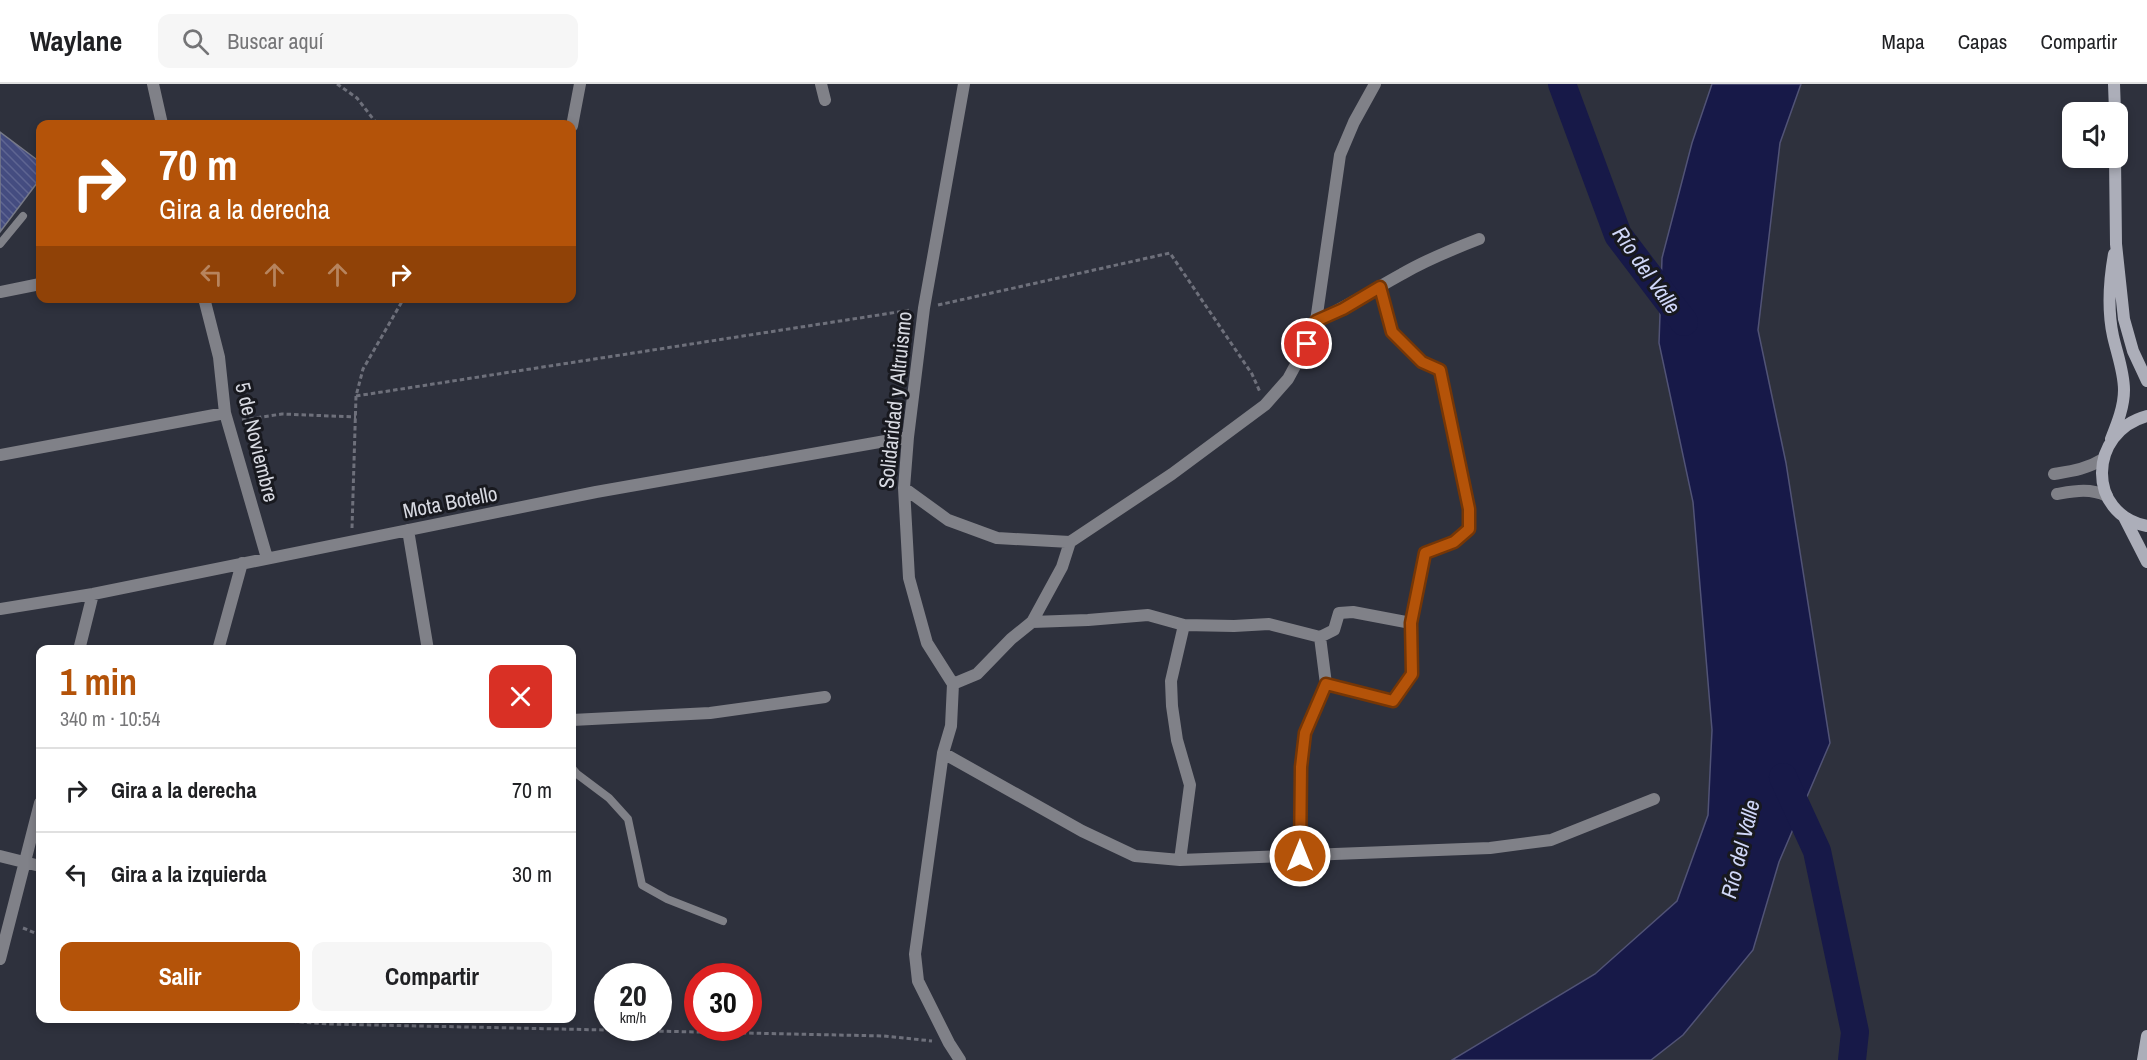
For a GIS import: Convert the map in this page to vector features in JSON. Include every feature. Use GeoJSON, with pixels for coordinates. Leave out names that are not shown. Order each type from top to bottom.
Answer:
{"type":"FeatureCollection","features":[{"type":"Feature","properties":{"kind":"main road"},"geometry":{"type":"LineString","coordinates":[[2115,84],[2115,102]]}},
{"type":"Feature","properties":{"kind":"main road"},"geometry":{"type":"LineString","coordinates":[[2115,168],[2116,244],[2124,319],[2133,351],[2147,381]]}},
{"type":"Feature","properties":{"kind":"main road"},"geometry":{"type":"LineString","coordinates":[[2116,244],[2109,284],[2109,311],[2122,369],[2124,392],[2120,412],[2103,459],[2103,484],[2107,496],[2123,516],[2147,562]]}},
{"type":"Feature","properties":{"kind":"main road"},"geometry":{"type":"LineString","coordinates":[[2111,439],[2123,427],[2147,416]]}},
{"type":"Feature","properties":{"kind":"main road"},"geometry":{"type":"LineString","coordinates":[[2123,516],[2138,525],[2147,526]]}},
{"type":"Feature","properties":{"kind":"main road"},"geometry":{"type":"LineString","coordinates":[[2143,1060],[2147,1036]]}},
{"type":"Feature","properties":{"kind":"street"},"geometry":{"type":"LineString","coordinates":[[153,84],[161,120]]}},
{"type":"Feature","properties":{"kind":"street"},"geometry":{"type":"LineString","coordinates":[[573,120],[580,84]]}},
{"type":"Feature","properties":{"kind":"street"},"geometry":{"type":"LineString","coordinates":[[821,84],[825,100]]}},
{"type":"Feature","properties":{"kind":"street","name":"Solidaridad y Altruismo"},"geometry":{"type":"LineString","coordinates":[[953,684],[927,642],[909,578],[904,488],[924,308],[964,84]]}},
{"type":"Feature","properties":{"kind":"street"},"geometry":{"type":"LineString","coordinates":[[904,488],[948,520],[997,538],[1070,542],[1172,474],[1265,405],[1288,379],[1307,344],[1316,321],[1340,155],[1354,122],[1375,84]]}},
{"type":"Feature","properties":{"kind":"street"},"geometry":{"type":"LineString","coordinates":[[1316,321],[1343,309],[1403,273],[1479,239]]}},
{"type":"Feature","properties":{"kind":"street"},"geometry":{"type":"LineString","coordinates":[[0,292],[36,285]]}},
{"type":"Feature","properties":{"kind":"street"},"geometry":{"type":"LineString","coordinates":[[1326,684],[1393,701],[1412,674],[1411,623],[1425,553],[1454,542],[1469,529],[1469,509],[1440,370],[1422,362],[1392,332],[1380,287]]}},
{"type":"Feature","properties":{"kind":"street","name":"5 de Noviembre"},"geometry":{"type":"LineString","coordinates":[[205,303],[219,357],[227,418],[267,558]]}},
{"type":"Feature","properties":{"kind":"street"},"geometry":{"type":"LineString","coordinates":[[0,455],[227,418]]}},
{"type":"Feature","properties":{"kind":"street","name":"Mota Botello"},"geometry":{"type":"LineString","coordinates":[[0,609],[93,594],[596,492],[908,437]]}},
{"type":"Feature","properties":{"kind":"street"},"geometry":{"type":"LineString","coordinates":[[2054,474],[2081,470],[2103,459]]}},
{"type":"Feature","properties":{"kind":"street"},"geometry":{"type":"LineString","coordinates":[[2057,494],[2083,490],[2096,491],[2107,496]]}},
{"type":"Feature","properties":{"kind":"street"},"geometry":{"type":"LineString","coordinates":[[408,530],[427,645]]}},
{"type":"Feature","properties":{"kind":"street"},"geometry":{"type":"LineString","coordinates":[[960,1060],[918,981],[915,954],[943,753],[951,726],[953,684],[977,674],[1011,639],[1032,622],[1062,567],[1070,542]]}},
{"type":"Feature","properties":{"kind":"street"},"geometry":{"type":"LineString","coordinates":[[219,645],[242,563]]}},
{"type":"Feature","properties":{"kind":"street"},"geometry":{"type":"LineString","coordinates":[[80,645],[93,594]]}},
{"type":"Feature","properties":{"kind":"street"},"geometry":{"type":"LineString","coordinates":[[1032,622],[1148,615],[1184,625],[1269,624],[1320,637],[1334,630],[1339,613],[1353,612],[1411,623]]}},
{"type":"Feature","properties":{"kind":"street"},"geometry":{"type":"LineString","coordinates":[[1180,860],[1190,785],[1177,740],[1171,681],[1184,625]]}},
{"type":"Feature","properties":{"kind":"street"},"geometry":{"type":"LineString","coordinates":[[1300,856],[1301,767],[1305,733],[1326,684],[1320,637]]}},
{"type":"Feature","properties":{"kind":"street"},"geometry":{"type":"LineString","coordinates":[[576,720],[710,713],[825,697]]}},
{"type":"Feature","properties":{"kind":"street"},"geometry":{"type":"LineString","coordinates":[[943,753],[1082,831],[1135,856],[1180,860],[1490,848],[1551,840],[1654,799]]}},
{"type":"Feature","properties":{"kind":"street"},"geometry":{"type":"LineString","coordinates":[[0,958],[36,820]]}},
{"type":"Feature","properties":{"kind":"street"},"geometry":{"type":"LineString","coordinates":[[0,856],[36,865]]}},
{"type":"Feature","properties":{"kind":"lane"},"geometry":{"type":"LineString","coordinates":[[0,244],[23,216]]}},
{"type":"Feature","properties":{"kind":"lane"},"geometry":{"type":"LineString","coordinates":[[576,773],[609,798],[628,819],[642,885],[667,899],[723,921]]}},
{"type":"Feature","properties":{"kind":"path"},"geometry":{"type":"LineString","coordinates":[[337,84],[357,98],[374,120]]}},
{"type":"Feature","properties":{"kind":"path"},"geometry":{"type":"LineString","coordinates":[[356,396],[924,308],[1170,253],[1252,374],[1265,405]]}},
{"type":"Feature","properties":{"kind":"path"},"geometry":{"type":"LineString","coordinates":[[351,542],[356,396],[363,369],[401,303]]}},
{"type":"Feature","properties":{"kind":"path"},"geometry":{"type":"LineString","coordinates":[[227,418],[282,414],[356,417]]}},
{"type":"Feature","properties":{"kind":"path"},"geometry":{"type":"LineString","coordinates":[[10,923],[36,933]]}},
{"type":"Feature","properties":{"kind":"path"},"geometry":{"type":"LineString","coordinates":[[314,1023],[884,1036],[949,1043]]}},
{"type":"Feature","properties":{"kind":"water"},"geometry":{"type":"Polygon","coordinates":[[[1712,84],[1801,84],[1780,143],[1758,330],[1786,463],[1830,743],[1779,862],[1753,950],[1683,1035],[1651,1060],[1452,1060],[1595,974],[1677,901],[1708,815],[1712,730],[1693,502],[1659,343],[1662,258],[1692,143],[1712,84]]]}},
{"type":"Feature","properties":{"kind":"building"},"geometry":{"type":"Polygon","coordinates":[[[0,132],[36,159],[36,184],[0,232],[0,132]]]}},
{"type":"Feature","properties":{"kind":"waterway","name":"Río del Valle"},"geometry":{"type":"LineString","coordinates":[[1562,84],[1618,235],[1684,322]]}},
{"type":"Feature","properties":{"kind":"waterway","name":"Río del Valle"},"geometry":{"type":"LineString","coordinates":[[1783,777],[1817,851],[1855,1032],[1852,1060]]}},
{"type":"Feature","properties":{"kind":"route"},"geometry":{"type":"LineString","coordinates":[[1300,856],[1301,767],[1305,733],[1326,684],[1393,701],[1412,674],[1411,623],[1425,553],[1454,542],[1469,529],[1469,509],[1440,370],[1422,362],[1392,332],[1380,287],[1343,309],[1316,321],[1307,344]]}}]}
